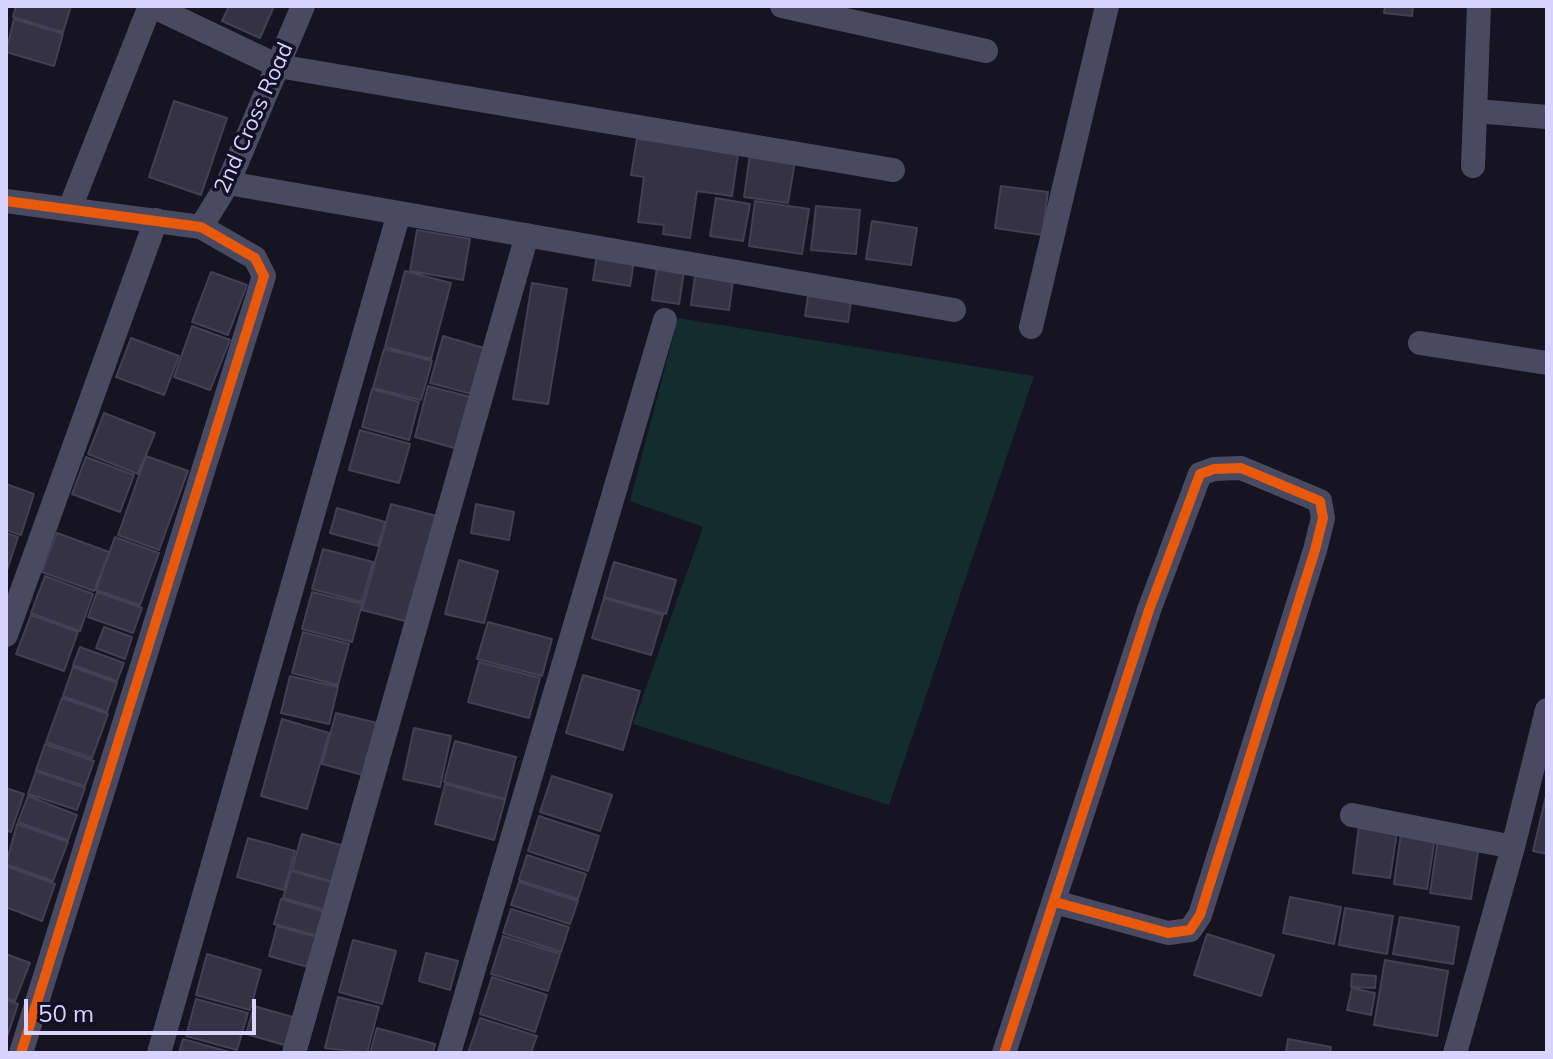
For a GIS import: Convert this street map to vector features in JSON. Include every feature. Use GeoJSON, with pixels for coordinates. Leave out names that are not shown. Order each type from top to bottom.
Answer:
{"type":"FeatureCollection","features":[{"type":"Feature","properties":{"kind":"street"},"geometry":{"type":"LineString","coordinates":[[70,208],[151,6],[278,66],[893,170]]}},
{"type":"Feature","properties":{"kind":"street","name":"2nd Cross Road"},"geometry":{"type":"LineString","coordinates":[[201,227],[228,183],[303,6]]}},
{"type":"Feature","properties":{"kind":"street"},"geometry":{"type":"LineString","coordinates":[[782,6],[986,51]]}},
{"type":"Feature","properties":{"kind":"street"},"geometry":{"type":"LineString","coordinates":[[1031,327],[1107,6]]}},
{"type":"Feature","properties":{"kind":"street"},"geometry":{"type":"LineString","coordinates":[[1473,166],[1479,6]]}},
{"type":"Feature","properties":{"kind":"street"},"geometry":{"type":"LineString","coordinates":[[1476,111],[1547,117]]}},
{"type":"Feature","properties":{"kind":"street"},"geometry":{"type":"LineString","coordinates":[[228,183],[954,310]]}},
{"type":"Feature","properties":{"kind":"street"},"geometry":{"type":"LineString","coordinates":[[6,201],[201,227],[255,258],[264,276],[21,1053]]}},
{"type":"Feature","properties":{"kind":"street"},"geometry":{"type":"LineString","coordinates":[[159,1053],[399,213]]}},
{"type":"Feature","properties":{"kind":"street"},"geometry":{"type":"LineString","coordinates":[[6,635],[156,220]]}},
{"type":"Feature","properties":{"kind":"street"},"geometry":{"type":"LineString","coordinates":[[294,1053],[527,235]]}},
{"type":"Feature","properties":{"kind":"street"},"geometry":{"type":"LineString","coordinates":[[449,1053],[665,320]]}},
{"type":"Feature","properties":{"kind":"street"},"geometry":{"type":"LineString","coordinates":[[1420,343],[1547,363]]}},
{"type":"Feature","properties":{"kind":"street"},"geometry":{"type":"LineString","coordinates":[[1004,1053],[1149,610],[1200,474],[1214,469],[1241,468],[1320,501],[1323,518],[1315,550],[1200,915],[1190,930],[1168,933],[1055,902]]}},
{"type":"Feature","properties":{"kind":"street"},"geometry":{"type":"LineString","coordinates":[[1455,1053],[1513,847],[1547,710]]}},
{"type":"Feature","properties":{"kind":"street"},"geometry":{"type":"LineString","coordinates":[[1352,815],[1513,847]]}},
{"type":"Feature","properties":{"kind":"green space"},"geometry":{"type":"Polygon","coordinates":[[[678,318],[1034,376],[889,805],[633,724],[703,527],[630,501],[678,318]]]}},
{"type":"Feature","properties":{"kind":"building"},"geometry":{"type":"Polygon","coordinates":[[[16,6],[71,6],[63,32],[13,17],[16,6]]]}},
{"type":"Feature","properties":{"kind":"building"},"geometry":{"type":"Polygon","coordinates":[[[229,6],[274,6],[260,38],[222,21],[229,6]]]}},
{"type":"Feature","properties":{"kind":"building"},"geometry":{"type":"Polygon","coordinates":[[[1385,6],[1413,6],[1412,16],[1384,13],[1385,6]]]}},
{"type":"Feature","properties":{"kind":"building"},"geometry":{"type":"Polygon","coordinates":[[[14,19],[63,34],[54,66],[6,52],[14,19]]]}},
{"type":"Feature","properties":{"kind":"building"},"geometry":{"type":"Polygon","coordinates":[[[174,101],[227,118],[201,195],[149,177],[174,101]]]}},
{"type":"Feature","properties":{"kind":"building"},"geometry":{"type":"Polygon","coordinates":[[[637,139],[738,154],[732,196],[697,191],[690,238],[663,234],[664,225],[638,222],[644,177],[631,175],[637,139]]]}},
{"type":"Feature","properties":{"kind":"building"},"geometry":{"type":"Polygon","coordinates":[[[750,154],[795,161],[788,203],[744,197],[750,154]]]}},
{"type":"Feature","properties":{"kind":"building"},"geometry":{"type":"Polygon","coordinates":[[[1001,186],[1048,192],[1042,235],[995,228],[1001,186]]]}},
{"type":"Feature","properties":{"kind":"building"},"geometry":{"type":"Polygon","coordinates":[[[716,198],[750,204],[743,241],[710,236],[716,198]]]}},
{"type":"Feature","properties":{"kind":"building"},"geometry":{"type":"Polygon","coordinates":[[[755,201],[809,209],[802,254],[749,246],[755,201]]]}},
{"type":"Feature","properties":{"kind":"building"},"geometry":{"type":"Polygon","coordinates":[[[816,206],[860,210],[856,254],[811,250],[816,206]]]}},
{"type":"Feature","properties":{"kind":"building"},"geometry":{"type":"Polygon","coordinates":[[[872,221],[917,228],[911,265],[866,259],[872,221]]]}},
{"type":"Feature","properties":{"kind":"building"},"geometry":{"type":"Polygon","coordinates":[[[417,230],[470,239],[463,280],[410,271],[417,230]]]}},
{"type":"Feature","properties":{"kind":"building"},"geometry":{"type":"Polygon","coordinates":[[[597,255],[634,261],[630,286],[593,280],[597,255]]]}},
{"type":"Feature","properties":{"kind":"building"},"geometry":{"type":"Polygon","coordinates":[[[658,261],[685,265],[679,304],[652,300],[658,261]]]}},
{"type":"Feature","properties":{"kind":"building"},"geometry":{"type":"Polygon","coordinates":[[[696,269],[734,274],[729,310],[691,305],[696,269]]]}},
{"type":"Feature","properties":{"kind":"building"},"geometry":{"type":"Polygon","coordinates":[[[405,271],[451,283],[431,359],[385,347],[405,271]]]}},
{"type":"Feature","properties":{"kind":"building"},"geometry":{"type":"Polygon","coordinates":[[[211,272],[247,285],[228,335],[192,322],[211,272]]]}},
{"type":"Feature","properties":{"kind":"building"},"geometry":{"type":"Polygon","coordinates":[[[532,283],[567,289],[548,404],[513,399],[532,283]]]}},
{"type":"Feature","properties":{"kind":"building"},"geometry":{"type":"Polygon","coordinates":[[[809,289],[852,295],[848,322],[805,316],[809,289]]]}},
{"type":"Feature","properties":{"kind":"building"},"geometry":{"type":"Polygon","coordinates":[[[192,326],[230,340],[210,390],[174,377],[192,326]]]}},
{"type":"Feature","properties":{"kind":"building"},"geometry":{"type":"Polygon","coordinates":[[[443,336],[484,348],[472,394],[430,383],[443,336]]]}},
{"type":"Feature","properties":{"kind":"building"},"geometry":{"type":"Polygon","coordinates":[[[131,338],[179,356],[164,395],[116,377],[131,338]]]}},
{"type":"Feature","properties":{"kind":"building"},"geometry":{"type":"Polygon","coordinates":[[[384,349],[432,361],[421,400],[373,388],[384,349]]]}},
{"type":"Feature","properties":{"kind":"building"},"geometry":{"type":"Polygon","coordinates":[[[428,386],[471,397],[458,449],[415,437],[428,386]]]}},
{"type":"Feature","properties":{"kind":"building"},"geometry":{"type":"Polygon","coordinates":[[[372,389],[419,402],[409,440],[362,427],[372,389]]]}},
{"type":"Feature","properties":{"kind":"building"},"geometry":{"type":"Polygon","coordinates":[[[104,413],[155,433],[138,474],[88,454],[104,413]]]}},
{"type":"Feature","properties":{"kind":"building"},"geometry":{"type":"Polygon","coordinates":[[[360,430],[410,444],[399,483],[349,470],[360,430]]]}},
{"type":"Feature","properties":{"kind":"building"},"geometry":{"type":"Polygon","coordinates":[[[146,456],[188,471],[159,550],[118,535],[146,456]]]}},
{"type":"Feature","properties":{"kind":"building"},"geometry":{"type":"Polygon","coordinates":[[[86,457],[134,475],[120,512],[72,494],[86,457]]]}},
{"type":"Feature","properties":{"kind":"building"},"geometry":{"type":"Polygon","coordinates":[[[6,484],[34,494],[21,535],[6,530],[6,484]]]}},
{"type":"Feature","properties":{"kind":"building"},"geometry":{"type":"Polygon","coordinates":[[[391,504],[437,516],[409,622],[362,610],[391,504]]]}},
{"type":"Feature","properties":{"kind":"building"},"geometry":{"type":"Polygon","coordinates":[[[476,504],[514,512],[509,540],[471,533],[476,504]]]}},
{"type":"Feature","properties":{"kind":"building"},"geometry":{"type":"Polygon","coordinates":[[[337,508],[385,522],[378,546],[330,533],[337,508]]]}},
{"type":"Feature","properties":{"kind":"building"},"geometry":{"type":"Polygon","coordinates":[[[6,533],[18,537],[6,573],[6,533]]]}},
{"type":"Feature","properties":{"kind":"building"},"geometry":{"type":"Polygon","coordinates":[[[57,533],[109,552],[94,591],[42,572],[57,533]]]}},
{"type":"Feature","properties":{"kind":"building"},"geometry":{"type":"Polygon","coordinates":[[[115,537],[159,553],[140,605],[96,590],[115,537]]]}},
{"type":"Feature","properties":{"kind":"building"},"geometry":{"type":"Polygon","coordinates":[[[323,549],[373,562],[362,602],[312,589],[323,549]]]}},
{"type":"Feature","properties":{"kind":"building"},"geometry":{"type":"Polygon","coordinates":[[[459,560],[498,571],[484,623],[445,614],[459,560]]]}},
{"type":"Feature","properties":{"kind":"building"},"geometry":{"type":"Polygon","coordinates":[[[614,562],[676,580],[666,614],[604,597],[614,562]]]}},
{"type":"Feature","properties":{"kind":"building"},"geometry":{"type":"Polygon","coordinates":[[[45,576],[93,594],[80,631],[31,613],[45,576]]]}},
{"type":"Feature","properties":{"kind":"building"},"geometry":{"type":"Polygon","coordinates":[[[97,592],[142,608],[133,633],[88,617],[97,592]]]}},
{"type":"Feature","properties":{"kind":"building"},"geometry":{"type":"Polygon","coordinates":[[[312,592],[362,604],[352,642],[302,629],[312,592]]]}},
{"type":"Feature","properties":{"kind":"building"},"geometry":{"type":"Polygon","coordinates":[[[604,598],[663,615],[651,655],[592,638],[604,598]]]}},
{"type":"Feature","properties":{"kind":"building"},"geometry":{"type":"Polygon","coordinates":[[[31,615],[78,632],[64,671],[16,654],[31,615]]]}},
{"type":"Feature","properties":{"kind":"building"},"geometry":{"type":"Polygon","coordinates":[[[488,622],[552,639],[542,676],[477,659],[488,622]]]}},
{"type":"Feature","properties":{"kind":"building"},"geometry":{"type":"Polygon","coordinates":[[[104,627],[132,637],[125,659],[96,648],[104,627]]]}},
{"type":"Feature","properties":{"kind":"building"},"geometry":{"type":"Polygon","coordinates":[[[303,632],[349,644],[338,685],[292,673],[303,632]]]}},
{"type":"Feature","properties":{"kind":"building"},"geometry":{"type":"Polygon","coordinates":[[[80,647],[124,663],[117,681],[73,665],[80,647]]]}},
{"type":"Feature","properties":{"kind":"building"},"geometry":{"type":"Polygon","coordinates":[[[479,662],[540,678],[529,718],[468,702],[479,662]]]}},
{"type":"Feature","properties":{"kind":"building"},"geometry":{"type":"Polygon","coordinates":[[[73,667],[117,683],[107,712],[63,696],[73,667]]]}},
{"type":"Feature","properties":{"kind":"building"},"geometry":{"type":"Polygon","coordinates":[[[583,675],[640,691],[623,750],[566,733],[583,675]]]}},
{"type":"Feature","properties":{"kind":"building"},"geometry":{"type":"Polygon","coordinates":[[[290,676],[338,687],[329,724],[281,713],[290,676]]]}},
{"type":"Feature","properties":{"kind":"building"},"geometry":{"type":"Polygon","coordinates":[[[62,698],[108,714],[92,758],[46,742],[62,698]]]}},
{"type":"Feature","properties":{"kind":"building"},"geometry":{"type":"Polygon","coordinates":[[[336,713],[377,723],[363,775],[322,764],[336,713]]]}},
{"type":"Feature","properties":{"kind":"building"},"geometry":{"type":"Polygon","coordinates":[[[282,719],[329,733],[307,809],[261,796],[282,719]]]}},
{"type":"Feature","properties":{"kind":"building"},"geometry":{"type":"Polygon","coordinates":[[[414,728],[451,736],[440,787],[403,779],[414,728]]]}},
{"type":"Feature","properties":{"kind":"building"},"geometry":{"type":"Polygon","coordinates":[[[455,741],[516,757],[505,799],[444,782],[455,741]]]}},
{"type":"Feature","properties":{"kind":"building"},"geometry":{"type":"Polygon","coordinates":[[[45,744],[94,761],[85,786],[36,770],[45,744]]]}},
{"type":"Feature","properties":{"kind":"building"},"geometry":{"type":"Polygon","coordinates":[[[36,771],[85,788],[77,810],[28,794],[36,771]]]}},
{"type":"Feature","properties":{"kind":"building"},"geometry":{"type":"Polygon","coordinates":[[[552,776],[612,795],[600,831],[540,812],[552,776]]]}},
{"type":"Feature","properties":{"kind":"building"},"geometry":{"type":"Polygon","coordinates":[[[445,784],[505,800],[494,840],[435,824],[445,784]]]}},
{"type":"Feature","properties":{"kind":"building"},"geometry":{"type":"Polygon","coordinates":[[[6,788],[24,794],[11,832],[6,830],[6,788]]]}},
{"type":"Feature","properties":{"kind":"building"},"geometry":{"type":"Polygon","coordinates":[[[1547,792],[1547,854],[1533,851],[1547,792]]]}},
{"type":"Feature","properties":{"kind":"building"},"geometry":{"type":"Polygon","coordinates":[[[28,796],[77,815],[68,840],[18,822],[28,796]]]}},
{"type":"Feature","properties":{"kind":"building"},"geometry":{"type":"Polygon","coordinates":[[[539,816],[599,836],[588,871],[528,851],[539,816]]]}},
{"type":"Feature","properties":{"kind":"building"},"geometry":{"type":"Polygon","coordinates":[[[17,824],[68,842],[53,881],[6,864],[17,824]]]}},
{"type":"Feature","properties":{"kind":"building"},"geometry":{"type":"Polygon","coordinates":[[[1359,826],[1397,832],[1390,878],[1353,873],[1359,826]]]}},
{"type":"Feature","properties":{"kind":"building"},"geometry":{"type":"Polygon","coordinates":[[[1401,833],[1435,838],[1427,889],[1394,884],[1401,833]]]}},
{"type":"Feature","properties":{"kind":"building"},"geometry":{"type":"Polygon","coordinates":[[[302,834],[344,846],[334,882],[292,870],[302,834]]]}},
{"type":"Feature","properties":{"kind":"building"},"geometry":{"type":"Polygon","coordinates":[[[248,838],[295,851],[284,890],[237,877],[248,838]]]}},
{"type":"Feature","properties":{"kind":"building"},"geometry":{"type":"Polygon","coordinates":[[[1438,839],[1479,845],[1471,899],[1430,893],[1438,839]]]}},
{"type":"Feature","properties":{"kind":"building"},"geometry":{"type":"Polygon","coordinates":[[[527,855],[586,874],[578,899],[519,880],[527,855]]]}},
{"type":"Feature","properties":{"kind":"building"},"geometry":{"type":"Polygon","coordinates":[[[6,866],[55,884],[42,921],[6,907],[6,866]]]}},
{"type":"Feature","properties":{"kind":"building"},"geometry":{"type":"Polygon","coordinates":[[[291,871],[334,883],[326,910],[283,898],[291,871]]]}},
{"type":"Feature","properties":{"kind":"building"},"geometry":{"type":"Polygon","coordinates":[[[519,882],[578,901],[570,924],[511,905],[519,882]]]}},
{"type":"Feature","properties":{"kind":"building"},"geometry":{"type":"Polygon","coordinates":[[[1290,897],[1341,907],[1334,944],[1283,933],[1290,897]]]}},
{"type":"Feature","properties":{"kind":"building"},"geometry":{"type":"Polygon","coordinates":[[[281,899],[325,912],[318,936],[274,924],[281,899]]]}},
{"type":"Feature","properties":{"kind":"building"},"geometry":{"type":"Polygon","coordinates":[[[1345,908],[1393,916],[1387,954],[1339,945],[1345,908]]]}},
{"type":"Feature","properties":{"kind":"building"},"geometry":{"type":"Polygon","coordinates":[[[511,909],[569,927],[561,952],[503,933],[511,909]]]}},
{"type":"Feature","properties":{"kind":"building"},"geometry":{"type":"Polygon","coordinates":[[[1400,917],[1459,927],[1453,964],[1393,954],[1400,917]]]}},
{"type":"Feature","properties":{"kind":"building"},"geometry":{"type":"Polygon","coordinates":[[[277,926],[316,937],[308,967],[269,956],[277,926]]]}},
{"type":"Feature","properties":{"kind":"building"},"geometry":{"type":"Polygon","coordinates":[[[1207,934],[1274,955],[1261,996],[1194,975],[1207,934]]]}},
{"type":"Feature","properties":{"kind":"building"},"geometry":{"type":"Polygon","coordinates":[[[503,936],[560,954],[548,991],[491,974],[503,936]]]}},
{"type":"Feature","properties":{"kind":"building"},"geometry":{"type":"Polygon","coordinates":[[[353,940],[396,951],[382,1004],[339,992],[353,940]]]}},
{"type":"Feature","properties":{"kind":"building"},"geometry":{"type":"Polygon","coordinates":[[[426,953],[458,961],[450,990],[419,981],[426,953]]]}},
{"type":"Feature","properties":{"kind":"building"},"geometry":{"type":"Polygon","coordinates":[[[6,954],[30,963],[15,1001],[6,998],[6,954]]]}},
{"type":"Feature","properties":{"kind":"building"},"geometry":{"type":"Polygon","coordinates":[[[207,954],[261,970],[250,1010],[196,995],[207,954]]]}},
{"type":"Feature","properties":{"kind":"building"},"geometry":{"type":"Polygon","coordinates":[[[1385,960],[1448,971],[1437,1036],[1374,1025],[1385,960]]]}},
{"type":"Feature","properties":{"kind":"building"},"geometry":{"type":"Polygon","coordinates":[[[1352,974],[1376,976],[1375,988],[1351,987],[1352,974]]]}},
{"type":"Feature","properties":{"kind":"building"},"geometry":{"type":"Polygon","coordinates":[[[492,977],[547,995],[535,1032],[480,1014],[492,977]]]}},
{"type":"Feature","properties":{"kind":"building"},"geometry":{"type":"Polygon","coordinates":[[[1352,988],[1375,993],[1371,1015],[1347,1010],[1352,988]]]}},
{"type":"Feature","properties":{"kind":"building"},"geometry":{"type":"Polygon","coordinates":[[[338,997],[379,1007],[367,1053],[325,1048],[338,997]]]}},
{"type":"Feature","properties":{"kind":"building"},"geometry":{"type":"Polygon","coordinates":[[[196,999],[248,1013],[237,1050],[186,1036],[196,999]]]}},
{"type":"Feature","properties":{"kind":"building"},"geometry":{"type":"Polygon","coordinates":[[[6,1000],[18,1004],[6,1040],[6,1000]]]}},
{"type":"Feature","properties":{"kind":"building"},"geometry":{"type":"Polygon","coordinates":[[[254,1006],[296,1018],[288,1046],[246,1034],[254,1006]]]}},
{"type":"Feature","properties":{"kind":"building"},"geometry":{"type":"Polygon","coordinates":[[[480,1018],[537,1036],[531,1053],[468,1053],[480,1018]]]}},
{"type":"Feature","properties":{"kind":"building"},"geometry":{"type":"Polygon","coordinates":[[[377,1028],[435,1044],[433,1053],[370,1053],[377,1028]]]}},
{"type":"Feature","properties":{"kind":"building"},"geometry":{"type":"Polygon","coordinates":[[[183,1039],[233,1053],[179,1053],[183,1039]]]}},
{"type":"Feature","properties":{"kind":"building"},"geometry":{"type":"Polygon","coordinates":[[[1288,1039],[1331,1047],[1330,1053],[1286,1053],[1288,1039]]]}},
{"type":"Feature","properties":{"kind":"cycle path"},"geometry":{"type":"LineString","coordinates":[[6,201],[201,227],[255,258],[264,276],[21,1053]]}},
{"type":"Feature","properties":{"kind":"cycle path"},"geometry":{"type":"LineString","coordinates":[[1004,1053],[1149,610],[1200,474],[1214,469],[1241,468],[1320,501],[1323,518],[1315,550],[1200,915],[1190,930],[1168,933],[1055,902]]}}]}
